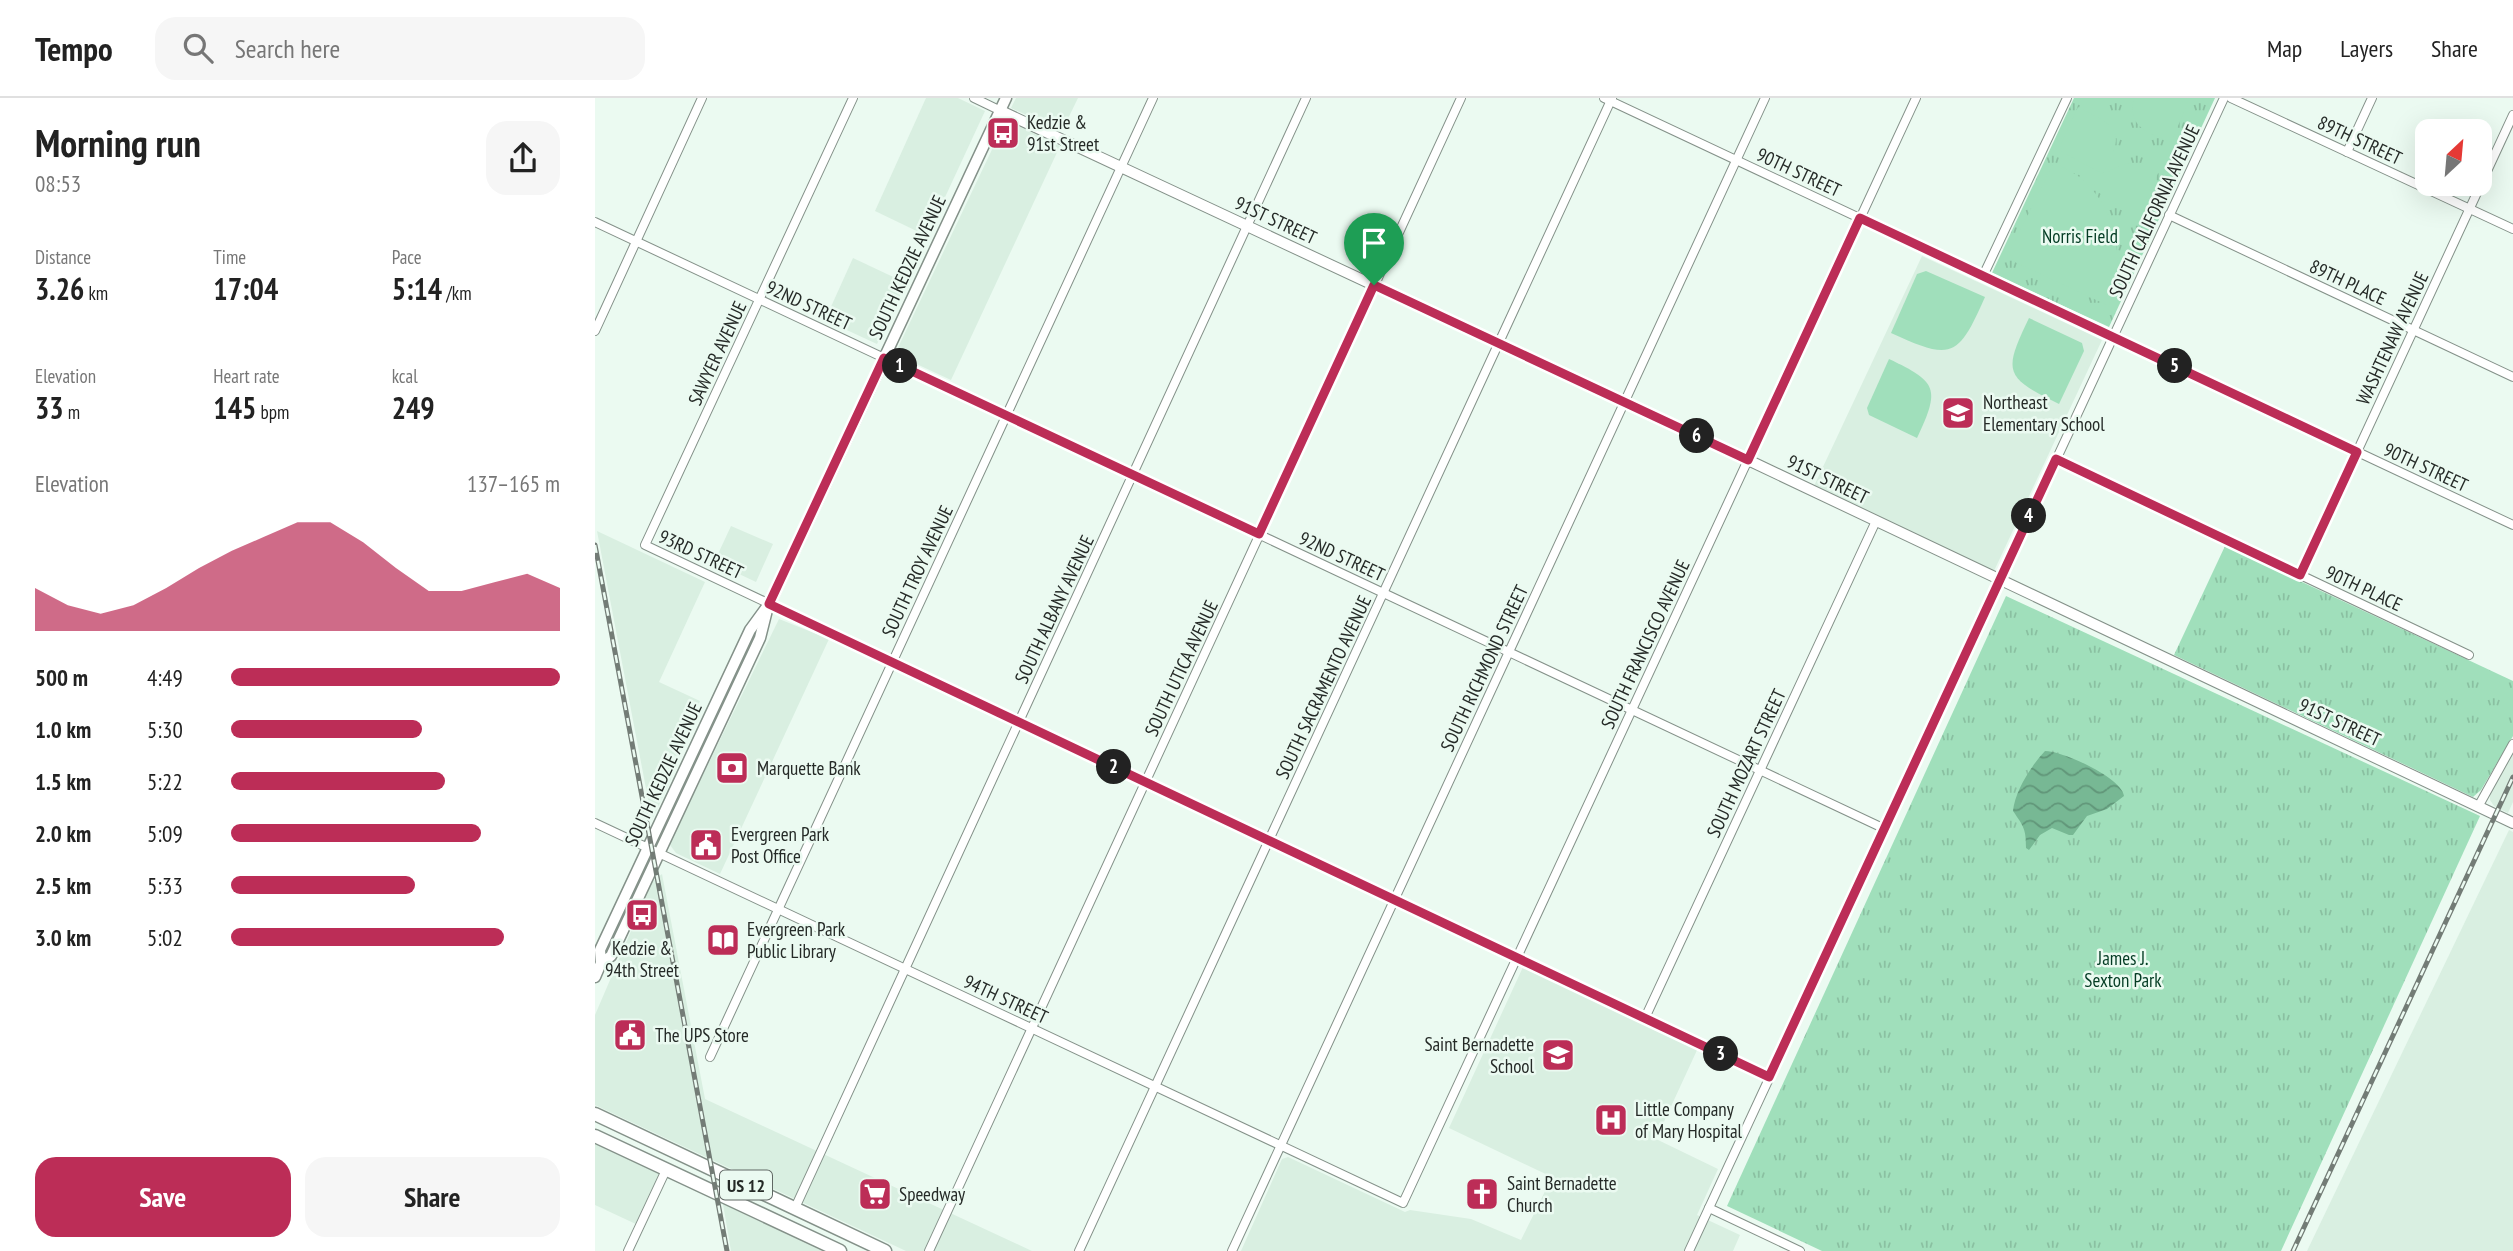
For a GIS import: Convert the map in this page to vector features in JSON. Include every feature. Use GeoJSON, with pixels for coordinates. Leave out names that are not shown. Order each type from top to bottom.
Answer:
{"type":"FeatureCollection","features":[{"type":"Feature","properties":{"kind":"main road","name":"SOUTH KEDZIE AVENUE"},"geometry":{"type":"LineString","coordinates":[[595,977],[601,963],[611,956],[653,850],[760,638],[769,604],[1006,98]]}},
{"type":"Feature","properties":{"kind":"main road","name":"US 12"},"geometry":{"type":"LineString","coordinates":[[595,1114],[885,1251]]}},
{"type":"Feature","properties":{"kind":"main road","name":"US 12"},"geometry":{"type":"LineString","coordinates":[[595,1136],[840,1251]]}},
{"type":"Feature","properties":{"kind":"street"},"geometry":{"type":"LineString","coordinates":[[595,331],[702,98]]}},
{"type":"Feature","properties":{"kind":"street","name":"SAWYER AVENUE"},"geometry":{"type":"LineString","coordinates":[[645,545],[853,98]]}},
{"type":"Feature","properties":{"kind":"street","name":"91ST STREET"},"geometry":{"type":"LineString","coordinates":[[974,98],[1748,460],[2513,823]]}},
{"type":"Feature","properties":{"kind":"street","name":"SOUTH TROY AVENUE"},"geometry":{"type":"LineString","coordinates":[[710,1057],[1153,98]]}},
{"type":"Feature","properties":{"kind":"street","name":"SOUTH ALBANY AVENUE"},"geometry":{"type":"LineString","coordinates":[[795,1209],[1306,98]]}},
{"type":"Feature","properties":{"kind":"street","name":"SOUTH UTICA AVENUE"},"geometry":{"type":"LineString","coordinates":[[929,1251],[1461,98]]}},
{"type":"Feature","properties":{"kind":"street","name":"SOUTH RICHMOND STREET"},"geometry":{"type":"LineString","coordinates":[[1232,1251],[1765,98]]}},
{"type":"Feature","properties":{"kind":"street","name":"SOUTH FRANCISCO AVENUE"},"geometry":{"type":"LineString","coordinates":[[1403,1203],[1916,98]]}},
{"type":"Feature","properties":{"kind":"street"},"geometry":{"type":"LineString","coordinates":[[1983,276],[2067,98]]}},
{"type":"Feature","properties":{"kind":"street","name":"SOUTH CALIFORNIA AVENUE"},"geometry":{"type":"LineString","coordinates":[[1689,1251],[2224,98]]}},
{"type":"Feature","properties":{"kind":"street","name":"89TH STREET"},"geometry":{"type":"LineString","coordinates":[[2231,98],[2513,229]]}},
{"type":"Feature","properties":{"kind":"street"},"geometry":{"type":"LineString","coordinates":[[2347,152],[2372,98]]}},
{"type":"Feature","properties":{"kind":"street","name":"90TH STREET"},"geometry":{"type":"LineString","coordinates":[[1609,99],[2513,525]]}},
{"type":"Feature","properties":{"kind":"street","name":"SOUTH SACRAMENTO AVENUE"},"geometry":{"type":"LineString","coordinates":[[1079,1251],[1499,344],[1609,99]]}},
{"type":"Feature","properties":{"kind":"street","name":"WASHTENAW AVENUE"},"geometry":{"type":"LineString","coordinates":[[2300,575],[2513,114]]}},
{"type":"Feature","properties":{"kind":"street","name":"89TH PLACE"},"geometry":{"type":"LineString","coordinates":[[2169,215],[2513,377]]}},
{"type":"Feature","properties":{"kind":"street","name":"92ND STREET"},"geometry":{"type":"LineString","coordinates":[[595,222],[1885,828]]}},
{"type":"Feature","properties":{"kind":"street","name":"90TH PLACE"},"geometry":{"type":"LineString","coordinates":[[2056,459],[2469,655]]}},
{"type":"Feature","properties":{"kind":"street","name":"SOUTH MOZART STREET"},"geometry":{"type":"LineString","coordinates":[[1645,1018],[1876,521]]}},
{"type":"Feature","properties":{"kind":"street","name":"93RD STREET"},"geometry":{"type":"LineString","coordinates":[[645,545],[1769,1077]]}},
{"type":"Feature","properties":{"kind":"street"},"geometry":{"type":"LineString","coordinates":[[2479,807],[2513,744]]}},
{"type":"Feature","properties":{"kind":"street","name":"94TH STREET"},"geometry":{"type":"LineString","coordinates":[[595,823],[1403,1203]]}},
{"type":"Feature","properties":{"kind":"street"},"geometry":{"type":"LineString","coordinates":[[628,1251],[666,1170]]}},
{"type":"Feature","properties":{"kind":"street"},"geometry":{"type":"LineString","coordinates":[[1709,1208],[1800,1251]]}},
{"type":"Feature","properties":{"kind":"shaded area"},"geometry":{"type":"Polygon","coordinates":[[[926,98],[958,98],[985,111],[927,236],[875,211],[926,98]]]}},
{"type":"Feature","properties":{"kind":"shaded area"},"geometry":{"type":"Polygon","coordinates":[[[1016,98],[1078,98],[1062,131],[1011,108],[1016,98]]]}},
{"type":"Feature","properties":{"kind":"shaded area"},"geometry":{"type":"Polygon","coordinates":[[[1006,120],[1060,146],[951,380],[895,354],[1006,120]]]}},
{"type":"Feature","properties":{"kind":"shaded area","name":"Northeast Elementary School"},"geometry":{"type":"Polygon","coordinates":[[[1922,256],[2102,340],[1994,571],[1814,486],[1922,256]]]}},
{"type":"Feature","properties":{"kind":"shaded area"},"geometry":{"type":"Polygon","coordinates":[[[853,258],[906,283],[877,344],[825,320],[853,258]]]}},
{"type":"Feature","properties":{"kind":"shaded area"},"geometry":{"type":"Polygon","coordinates":[[[731,526],[773,544],[756,582],[718,564],[711,569],[731,526]]]}},
{"type":"Feature","properties":{"kind":"shaded area"},"geometry":{"type":"Polygon","coordinates":[[[597,531],[705,582],[659,682],[700,701],[669,784],[652,820],[597,531]]]}},
{"type":"Feature","properties":{"kind":"shaded area"},"geometry":{"type":"Polygon","coordinates":[[[779,619],[829,639],[720,874],[676,853],[670,845],[671,840],[779,619]]]}},
{"type":"Feature","properties":{"kind":"shaded area"},"geometry":{"type":"Polygon","coordinates":[[[2513,752],[2513,802],[2508,813],[2494,806],[2490,793],[2513,752]]]}},
{"type":"Feature","properties":{"kind":"shaded area"},"geometry":{"type":"Polygon","coordinates":[[[2509,830],[2513,832],[2513,1251],[2307,1251],[2509,830]]]}},
{"type":"Feature","properties":{"kind":"shaded area"},"geometry":{"type":"Polygon","coordinates":[[[662,874],[705,1099],[1032,1251],[906,1251],[595,1105],[595,1015],[652,882],[662,874]]]}},
{"type":"Feature","properties":{"kind":"shaded area","name":"Little Company of Mary Hospital"},"geometry":{"type":"Polygon","coordinates":[[[1523,967],[1698,1048],[1656,1139],[1718,1169],[1697,1215],[1740,1235],[1733,1251],[1241,1251],[1282,1159],[1288,1157],[1405,1212],[1410,1210],[1471,1219],[1521,1240],[1552,1177],[1449,1128],[1523,967]]]}},
{"type":"Feature","properties":{"kind":"shaded area"},"geometry":{"type":"Polygon","coordinates":[[[595,1144],[662,1175],[638,1225],[595,1205],[595,1144]]]}},
{"type":"Feature","properties":{"kind":"shaded area"},"geometry":{"type":"Polygon","coordinates":[[[723,1204],[822,1251],[731,1251],[723,1204]]]}},
{"type":"Feature","properties":{"kind":"green space","name":"Norris Field"},"geometry":{"type":"Polygon","coordinates":[[[2074,98],[2215,98],[2109,327],[1992,273],[2074,98]]]}},
{"type":"Feature","properties":{"kind":"green space"},"geometry":{"type":"Polygon","coordinates":[[[2134,98],[2186,98],[2188,103],[2171,142],[2141,127],[2134,116],[2134,98]]]}},
{"type":"Feature","properties":{"kind":"green space"},"geometry":{"type":"Polygon","coordinates":[[[2078,107],[2102,120],[2115,132],[2115,148],[2103,174],[2062,152],[2060,146],[2078,107]]]}},
{"type":"Feature","properties":{"kind":"green space"},"geometry":{"type":"Polygon","coordinates":[[[2054,162],[2078,176],[2092,189],[2110,219],[2115,236],[2117,271],[2109,306],[2013,261],[2009,253],[2054,162]]]}},
{"type":"Feature","properties":{"kind":"green space"},"geometry":{"type":"Polygon","coordinates":[[[2128,163],[2145,164],[2159,171],[2140,214],[2134,217],[2092,188],[2107,172],[2128,163]]]}},
{"type":"Feature","properties":{"kind":"green space"},"geometry":{"type":"Polygon","coordinates":[[[1926,271],[1985,297],[1967,332],[1959,343],[1951,348],[1928,348],[1891,333],[1917,274],[1926,271]]]}},
{"type":"Feature","properties":{"kind":"green space"},"geometry":{"type":"Polygon","coordinates":[[[2029,318],[2082,343],[2084,351],[2059,404],[2027,387],[2014,371],[2015,350],[2029,318]]]}},
{"type":"Feature","properties":{"kind":"green space"},"geometry":{"type":"Polygon","coordinates":[[[1889,359],[1917,374],[1930,389],[1929,408],[1917,438],[1869,415],[1867,408],[1889,359]]]}},
{"type":"Feature","properties":{"kind":"green space"},"geometry":{"type":"Polygon","coordinates":[[[2225,546],[2513,681],[2513,736],[2481,790],[2473,797],[2174,655],[2225,546]]]}},
{"type":"Feature","properties":{"kind":"green space","name":"James J. Sexton Park"},"geometry":{"type":"Polygon","coordinates":[[[2006,596],[2480,816],[2281,1251],[1822,1251],[1727,1206],[2006,596]]]}},
{"type":"Feature","properties":{"kind":"water"},"geometry":{"type":"Polygon","coordinates":[[[2045,751],[2091,767],[2113,781],[2124,796],[2107,809],[2087,816],[2073,835],[2052,828],[2040,835],[2029,850],[2026,848],[2024,828],[2013,811],[2024,779],[2045,751]]]}},
{"type":"Feature","properties":{"kind":"railway"},"geometry":{"type":"LineString","coordinates":[[595,545],[727,1251]]}},
{"type":"Feature","properties":{"kind":"railway"},"geometry":{"type":"LineString","coordinates":[[2293,1251],[2513,777]]}},
{"type":"Feature","properties":{"kind":"place","name":"Kedzie & 91st Street"},"geometry":{"type":"Point","coordinates":[1003,133]}},
{"type":"Feature","properties":{"kind":"place","name":"Northeast Elementary School"},"geometry":{"type":"Point","coordinates":[1958,413]}},
{"type":"Feature","properties":{"kind":"place","name":"Marquette Bank"},"geometry":{"type":"Point","coordinates":[732,768]}},
{"type":"Feature","properties":{"kind":"place","name":"Evergreen Park Post Office"},"geometry":{"type":"Point","coordinates":[706,845]}},
{"type":"Feature","properties":{"kind":"place","name":"Kedzie & 94th Street"},"geometry":{"type":"Point","coordinates":[642,915]}},
{"type":"Feature","properties":{"kind":"place","name":"Evergreen Park Public Library"},"geometry":{"type":"Point","coordinates":[723,940]}},
{"type":"Feature","properties":{"kind":"place","name":"The UPS Store"},"geometry":{"type":"Point","coordinates":[630,1035]}},
{"type":"Feature","properties":{"kind":"place","name":"Saint Bernadette School"},"geometry":{"type":"Point","coordinates":[1558,1055]}},
{"type":"Feature","properties":{"kind":"place","name":"Little Company of Mary Hospital"},"geometry":{"type":"Point","coordinates":[1611,1120]}},
{"type":"Feature","properties":{"kind":"place","name":"Speedway"},"geometry":{"type":"Point","coordinates":[875,1194]}},
{"type":"Feature","properties":{"kind":"place","name":"Saint Bernadette Church"},"geometry":{"type":"Point","coordinates":[1482,1194]}},
{"type":"Feature","properties":{"kind":"route"},"geometry":{"type":"LineString","coordinates":[[1860,218],[2357,452],[2300,575],[2056,459],[1769,1077],[769,604],[884,358],[1259,534],[1374,285],[1748,460],[1860,218]]}}]}
